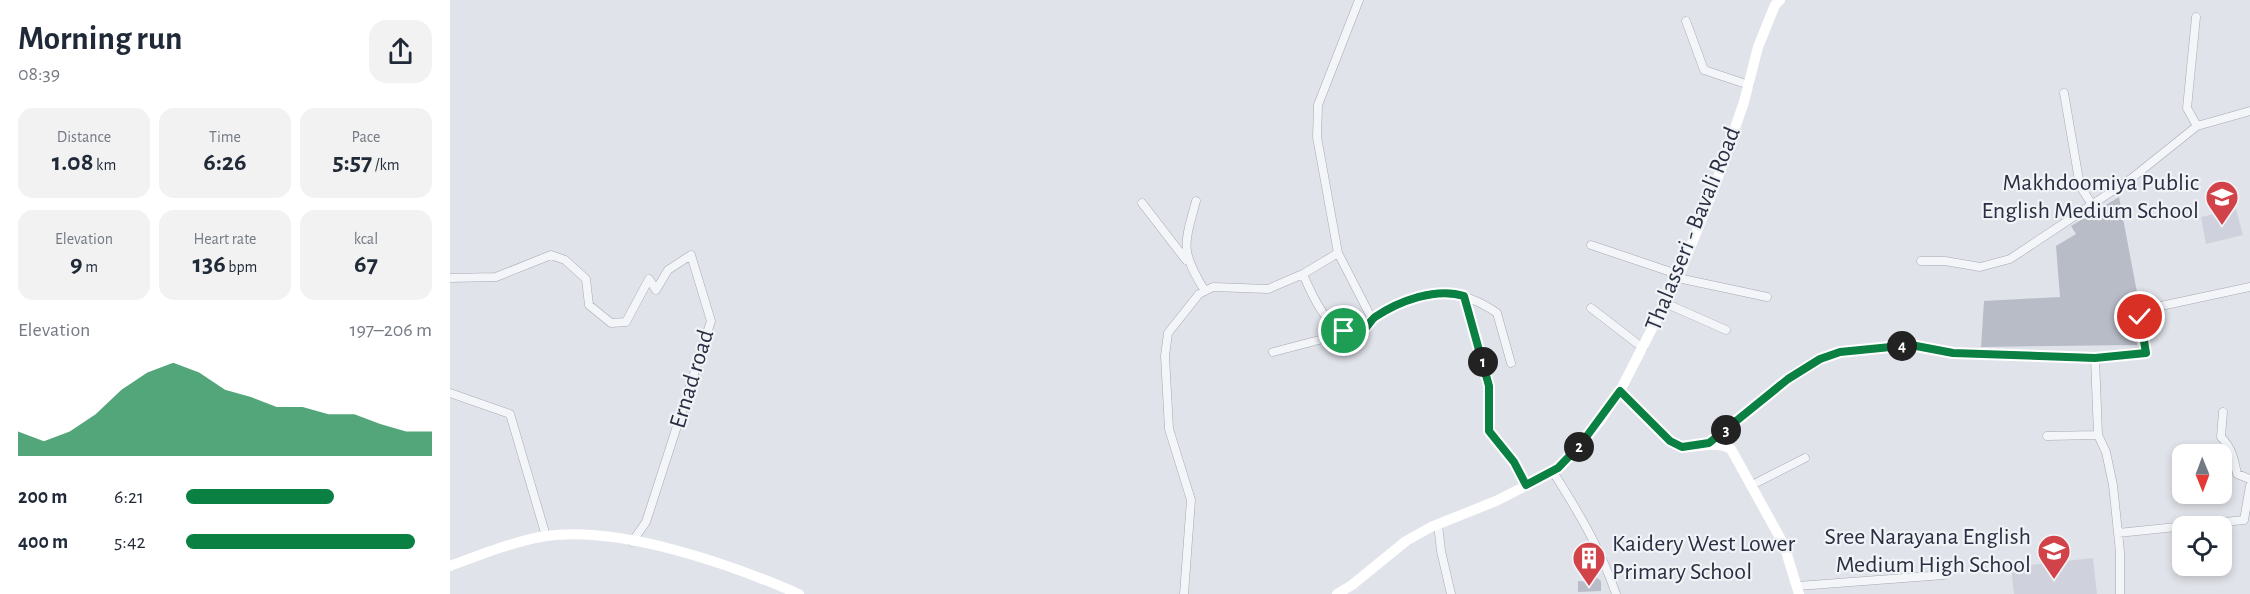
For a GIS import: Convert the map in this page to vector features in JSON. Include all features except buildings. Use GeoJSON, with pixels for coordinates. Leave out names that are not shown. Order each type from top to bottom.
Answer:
{"type":"FeatureCollection","features":[{"type":"Feature","properties":{"kind":"main road","name":"Thalasseri - Bavali Road"},"geometry":{"type":"LineString","coordinates":[[1337,594],[1352,585],[1406,541],[1438,524],[1496,501],[1553,472],[1581,444],[1620,391],[1678,278],[1715,186],[1749,85],[1758,47],[1775,5],[1780,0]]}},
{"type":"Feature","properties":{"kind":"main road"},"geometry":{"type":"LineString","coordinates":[[1620,391],[1670,441],[1682,447],[1709,443],[1722,444],[1731,450],[1784,545],[1799,590]]}},
{"type":"Feature","properties":{"kind":"main road"},"geometry":{"type":"LineString","coordinates":[[450,566],[546,536],[592,536],[632,542],[712,561],[799,594]]}},
{"type":"Feature","properties":{"kind":"street"},"geometry":{"type":"LineString","coordinates":[[1359,0],[1318,105],[1317,137],[1338,253],[1372,319]]}},
{"type":"Feature","properties":{"kind":"street"},"geometry":{"type":"LineString","coordinates":[[2196,17],[2187,108],[2197,126]]}},
{"type":"Feature","properties":{"kind":"street"},"geometry":{"type":"LineString","coordinates":[[1686,21],[1704,70],[1749,85]]}},
{"type":"Feature","properties":{"kind":"street"},"geometry":{"type":"LineString","coordinates":[[2064,93],[2080,186],[2091,203]]}},
{"type":"Feature","properties":{"kind":"street"},"geometry":{"type":"LineString","coordinates":[[1921,261],[1946,261],[1980,267],[2010,259],[2091,203],[2132,178],[2197,126],[2250,111]]}},
{"type":"Feature","properties":{"kind":"street"},"geometry":{"type":"LineString","coordinates":[[1187,261],[1185,239],[1196,201]]}},
{"type":"Feature","properties":{"kind":"street"},"geometry":{"type":"LineString","coordinates":[[1142,203],[1187,261],[1205,291]]}},
{"type":"Feature","properties":{"kind":"street"},"geometry":{"type":"LineString","coordinates":[[1591,245],[1668,271],[1678,278],[1767,297]]}},
{"type":"Feature","properties":{"kind":"street"},"geometry":{"type":"LineString","coordinates":[[1184,594],[1191,500],[1169,429],[1165,356],[1168,333],[1186,309],[1205,291],[1213,287],[1268,289],[1304,274],[1338,253]]}},
{"type":"Feature","properties":{"kind":"street","name":"Ernad road"},"geometry":{"type":"LineString","coordinates":[[450,278],[496,277],[551,255],[565,260],[586,279],[589,305],[611,322],[626,322],[649,279],[656,290],[668,270],[691,255],[711,321],[646,522],[632,542]]}},
{"type":"Feature","properties":{"kind":"street"},"geometry":{"type":"LineString","coordinates":[[1304,274],[1314,302],[1337,328],[1352,334],[1362,331],[1372,319],[1402,303],[1447,292],[1464,296],[1497,313],[1511,363]]}},
{"type":"Feature","properties":{"kind":"street"},"geometry":{"type":"LineString","coordinates":[[1709,443],[1788,379],[1820,359],[1840,352],[1911,345],[1953,353],[2095,358],[2146,353],[2140,317],[2147,309],[2250,287]]}},
{"type":"Feature","properties":{"kind":"street"},"geometry":{"type":"LineString","coordinates":[[1464,296],[1489,386],[1489,431],[1514,462],[1526,485]]}},
{"type":"Feature","properties":{"kind":"street"},"geometry":{"type":"LineString","coordinates":[[1665,303],[1726,330]]}},
{"type":"Feature","properties":{"kind":"street"},"geometry":{"type":"LineString","coordinates":[[1591,308],[1643,348]]}},
{"type":"Feature","properties":{"kind":"street"},"geometry":{"type":"LineString","coordinates":[[1273,352],[1344,331]]}},
{"type":"Feature","properties":{"kind":"street"},"geometry":{"type":"LineString","coordinates":[[2095,358],[2098,435],[2106,452],[2113,485],[2118,533],[2120,594]]}},
{"type":"Feature","properties":{"kind":"street"},"geometry":{"type":"LineString","coordinates":[[450,393],[510,414],[546,536]]}},
{"type":"Feature","properties":{"kind":"street"},"geometry":{"type":"LineString","coordinates":[[2223,412],[2221,437],[2228,444],[2234,456],[2237,474],[2250,479]]}},
{"type":"Feature","properties":{"kind":"street"},"geometry":{"type":"LineString","coordinates":[[2048,436],[2098,435]]}},
{"type":"Feature","properties":{"kind":"street"},"geometry":{"type":"LineString","coordinates":[[1752,485],[1805,458]]}},
{"type":"Feature","properties":{"kind":"street"},"geometry":{"type":"LineString","coordinates":[[1553,472],[1574,505],[1606,566],[1616,594]]}},
{"type":"Feature","properties":{"kind":"street"},"geometry":{"type":"LineString","coordinates":[[2118,533],[2244,520],[2250,486]]}},
{"type":"Feature","properties":{"kind":"street"},"geometry":{"type":"LineString","coordinates":[[1438,524],[1441,551],[1451,594]]}},
{"type":"Feature","properties":{"kind":"street"},"geometry":{"type":"LineString","coordinates":[[1799,590],[1944,575]]}},
{"type":"Feature","properties":{"kind":"shaded area","name":"Makhdoomiya Public English Medium School"},"geometry":{"type":"Polygon","coordinates":[[[2236,209],[2243,235],[2206,244],[2201,217],[2236,209]]]}},
{"type":"Feature","properties":{"kind":"shaded area","name":"Sree Narayana English Medium High School"},"geometry":{"type":"Polygon","coordinates":[[[2093,558],[2097,594],[2014,594],[2011,567],[2093,558]]]}},
{"type":"Feature","properties":{"kind":"place","name":"Makhdoomiya Public English Medium School"},"geometry":{"type":"Point","coordinates":[2222,226]}},
{"type":"Feature","properties":{"kind":"place","name":"Sree Narayana English Medium High School"},"geometry":{"type":"Point","coordinates":[2054,580]}},
{"type":"Feature","properties":{"kind":"place","name":"Kaidery West Lower Primary School"},"geometry":{"type":"Point","coordinates":[1589,587]}},
{"type":"Feature","properties":{"kind":"route"},"geometry":{"type":"LineString","coordinates":[[1344,331],[1352,334],[1362,331],[1377,316],[1420,297],[1447,292],[1464,296],[1479,342],[1489,386],[1487,409],[1489,431],[1514,462],[1526,485],[1558,468],[1600,421],[1620,391],[1670,441],[1682,447],[1709,443],[1788,379],[1820,359],[1840,352],[1911,345],[1953,353],[2095,358],[2146,353],[2140,317]]}}]}
